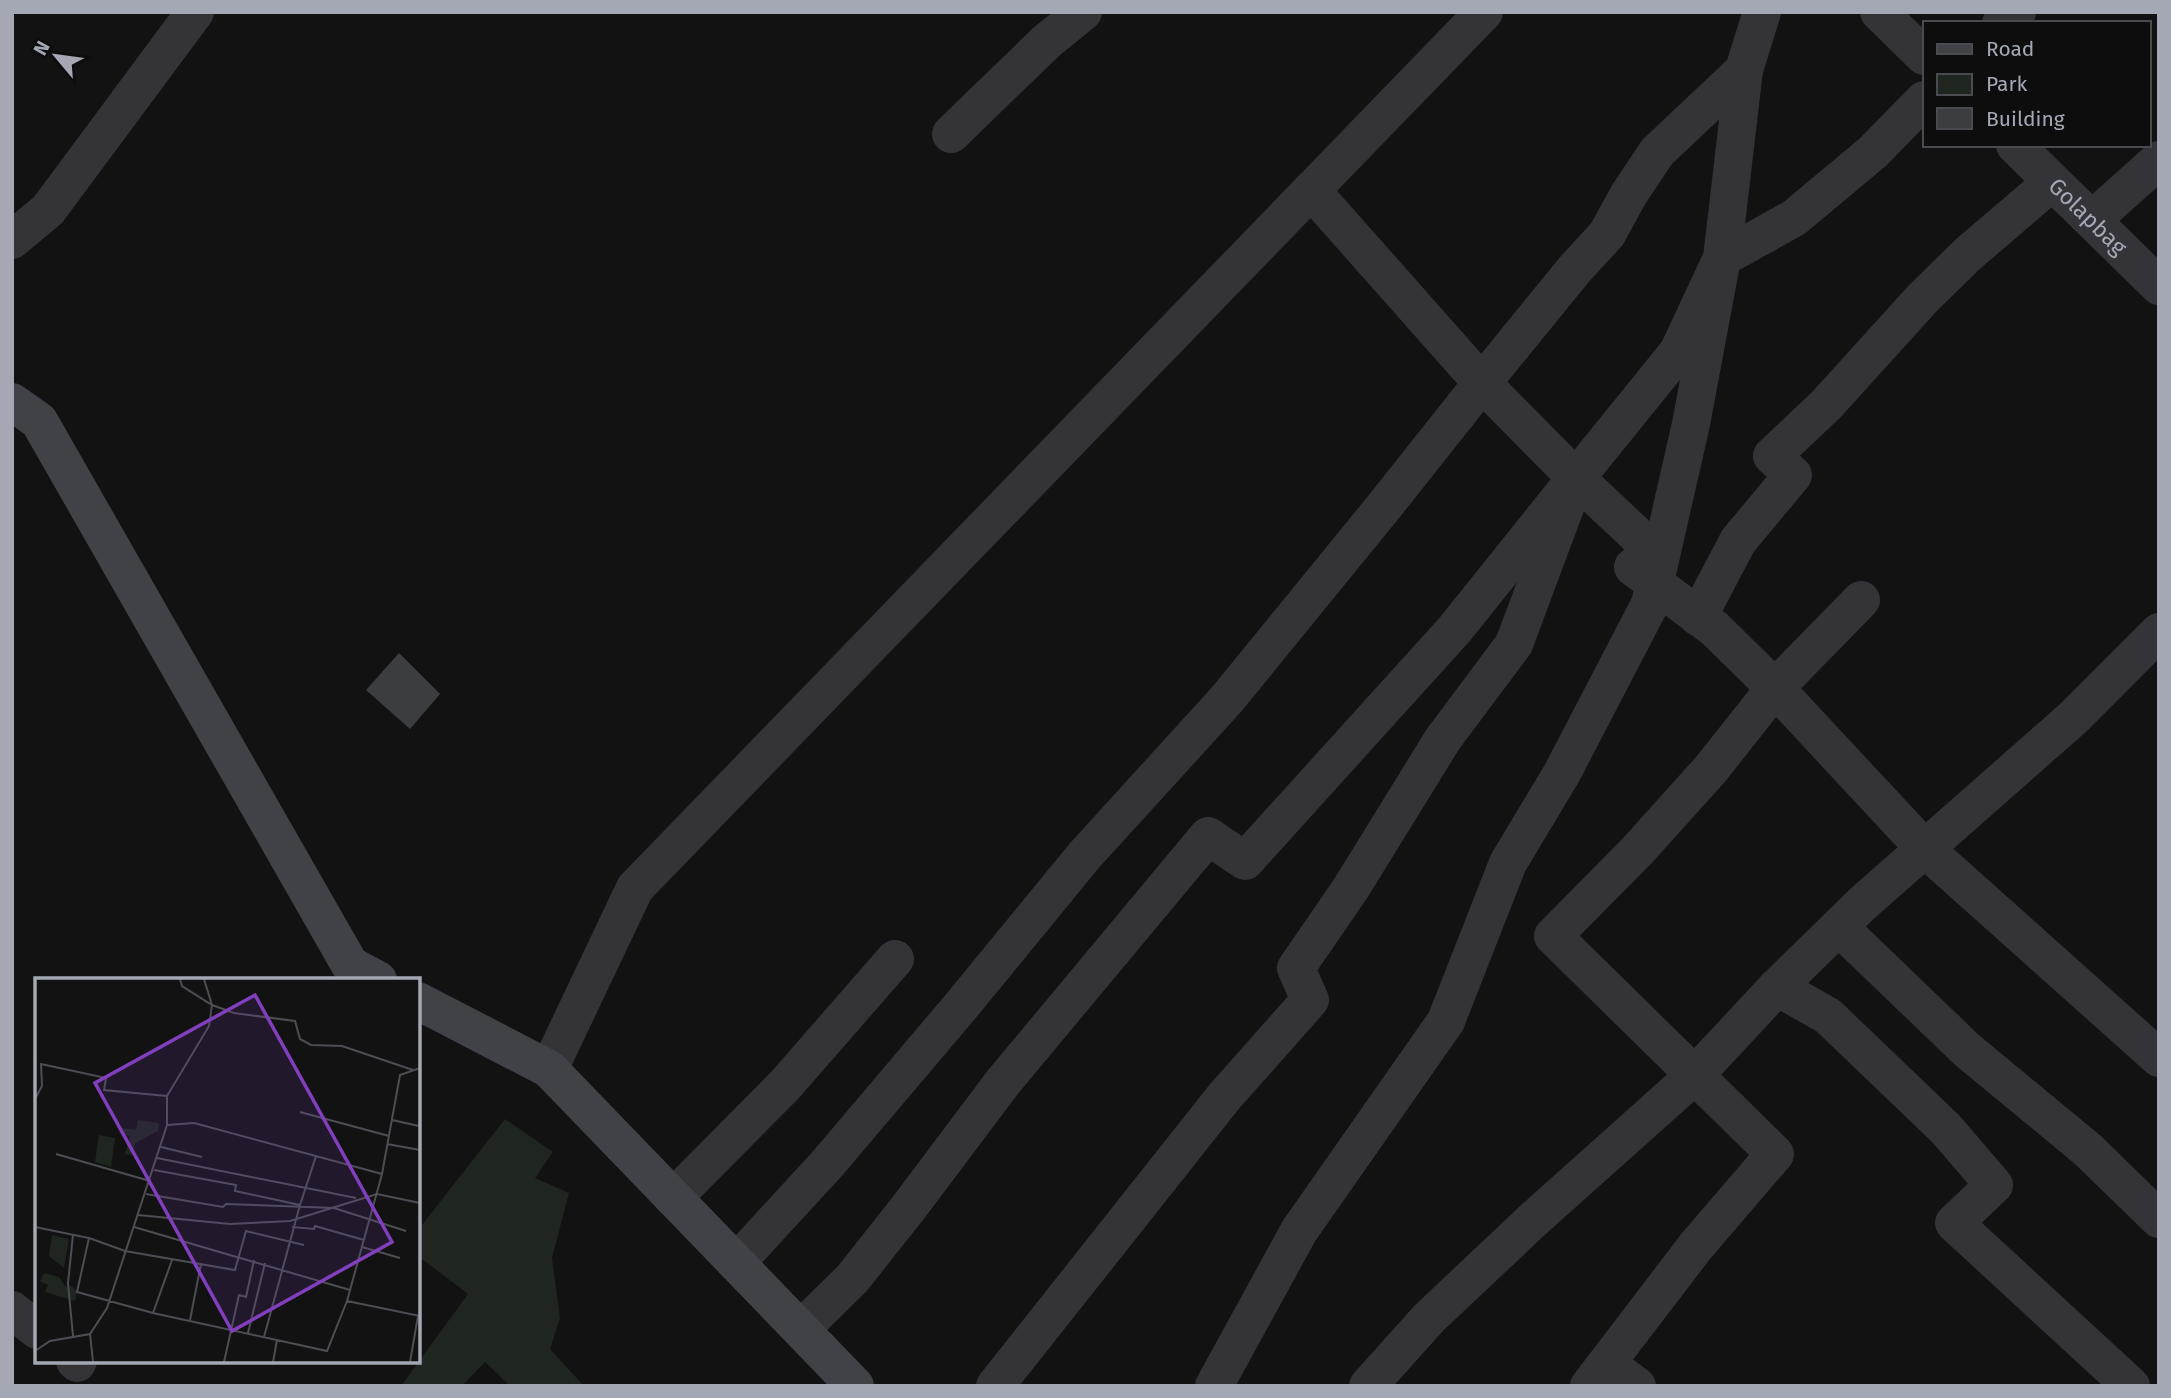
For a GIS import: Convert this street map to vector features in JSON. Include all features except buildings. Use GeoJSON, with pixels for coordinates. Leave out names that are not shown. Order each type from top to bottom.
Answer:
{"type":"FeatureCollection","features":[{"type":"Feature","properties":{"kind":"street"},"geometry":{"type":"LineString","coordinates":[[12,240],[48,210],[195,12]]}},
{"type":"Feature","properties":{"kind":"street"},"geometry":{"type":"LineString","coordinates":[[951,134],[1046,42],[1083,12]]}},
{"type":"Feature","properties":{"kind":"street"},"geometry":{"type":"LineString","coordinates":[[549,1069],[635,888],[1484,12]]}},
{"type":"Feature","properties":{"kind":"street"},"geometry":{"type":"LineString","coordinates":[[1214,1386],[1299,1231],[1446,1021],[1508,863],[1562,773],[1650,604],[1691,424],[1722,258],[1744,70],[1762,12]]}},
{"type":"Feature","properties":{"kind":"street"},"geometry":{"type":"LineString","coordinates":[[1879,12],[1923,55]]}},
{"type":"Feature","properties":{"kind":"street"},"geometry":{"type":"LineString","coordinates":[[736,1263],[828,1163],[1084,856],[1227,699],[1574,270],[1607,234],[1657,152],[1744,70]]}},
{"type":"Feature","properties":{"kind":"street"},"geometry":{"type":"LineString","coordinates":[[801,1329],[852,1279],[1003,1082],[1209,836],[1245,861],[1455,629],[1678,352],[1722,258],[1794,218],[1872,152],[1923,101]]}},
{"type":"Feature","properties":{"kind":"street","name":"Golapbag"},"geometry":{"type":"LineString","coordinates":[[2017,147],[2159,286]]}},
{"type":"Feature","properties":{"kind":"street"},"geometry":{"type":"LineString","coordinates":[[2092,220],[2159,160]]}},
{"type":"Feature","properties":{"kind":"street"},"geometry":{"type":"LineString","coordinates":[[1698,617],[1738,541],[1793,475],[1772,456],[1826,405],[1941,280],[2052,182]]}},
{"type":"Feature","properties":{"kind":"street"},"geometry":{"type":"LineString","coordinates":[[1311,190],[1482,383],[1644,542],[1651,554],[1633,568],[1715,629],[1775,688],[1924,848],[2159,1058]]}},
{"type":"Feature","properties":{"kind":"street"},"geometry":{"type":"LineString","coordinates":[[12,401],[39,421],[356,975]]}},
{"type":"Feature","properties":{"kind":"street"},"geometry":{"type":"LineString","coordinates":[[995,1386],[1224,1097],[1310,1000],[1296,968],[1351,888],[1443,739],[1514,644],[1576,478]]}},
{"type":"Feature","properties":{"kind":"street"},"geometry":{"type":"LineString","coordinates":[[1637,1386],[1598,1375],[1696,1246],[1775,1154],[1553,936],[1637,851],[1710,770],[1775,688],[1861,600]]}},
{"type":"Feature","properties":{"kind":"street"},"geometry":{"type":"LineString","coordinates":[[1368,1386],[1429,1318],[1534,1219],[1695,1075],[1777,987],[1863,903],[2073,718],[2159,632]]}},
{"type":"Feature","properties":{"kind":"street"},"geometry":{"type":"LineString","coordinates":[[1839,927],[1966,1050],[2088,1150],[2159,1219]]}},
{"type":"Feature","properties":{"kind":"street"},"geometry":{"type":"LineString","coordinates":[[673,1198],[785,1085],[895,959]]}},
{"type":"Feature","properties":{"kind":"street"},"geometry":{"type":"LineString","coordinates":[[1777,987],[1828,1016],[1946,1129],[1994,1185],[1954,1223],[2131,1386]]}},
{"type":"Feature","properties":{"kind":"street"},"geometry":{"type":"LineString","coordinates":[[420,1002],[549,1069],[855,1386]]}},
{"type":"Feature","properties":{"kind":"street"},"geometry":{"type":"LineString","coordinates":[[12,1310],[35,1328]]}},
{"type":"Feature","properties":{"kind":"green space"},"geometry":{"type":"Polygon","coordinates":[[[505,1119],[553,1152],[535,1178],[569,1193],[552,1258],[560,1318],[550,1349],[584,1386],[510,1386],[485,1362],[462,1386],[401,1386],[468,1294],[420,1258],[420,1227],[505,1119]]]}}]}
